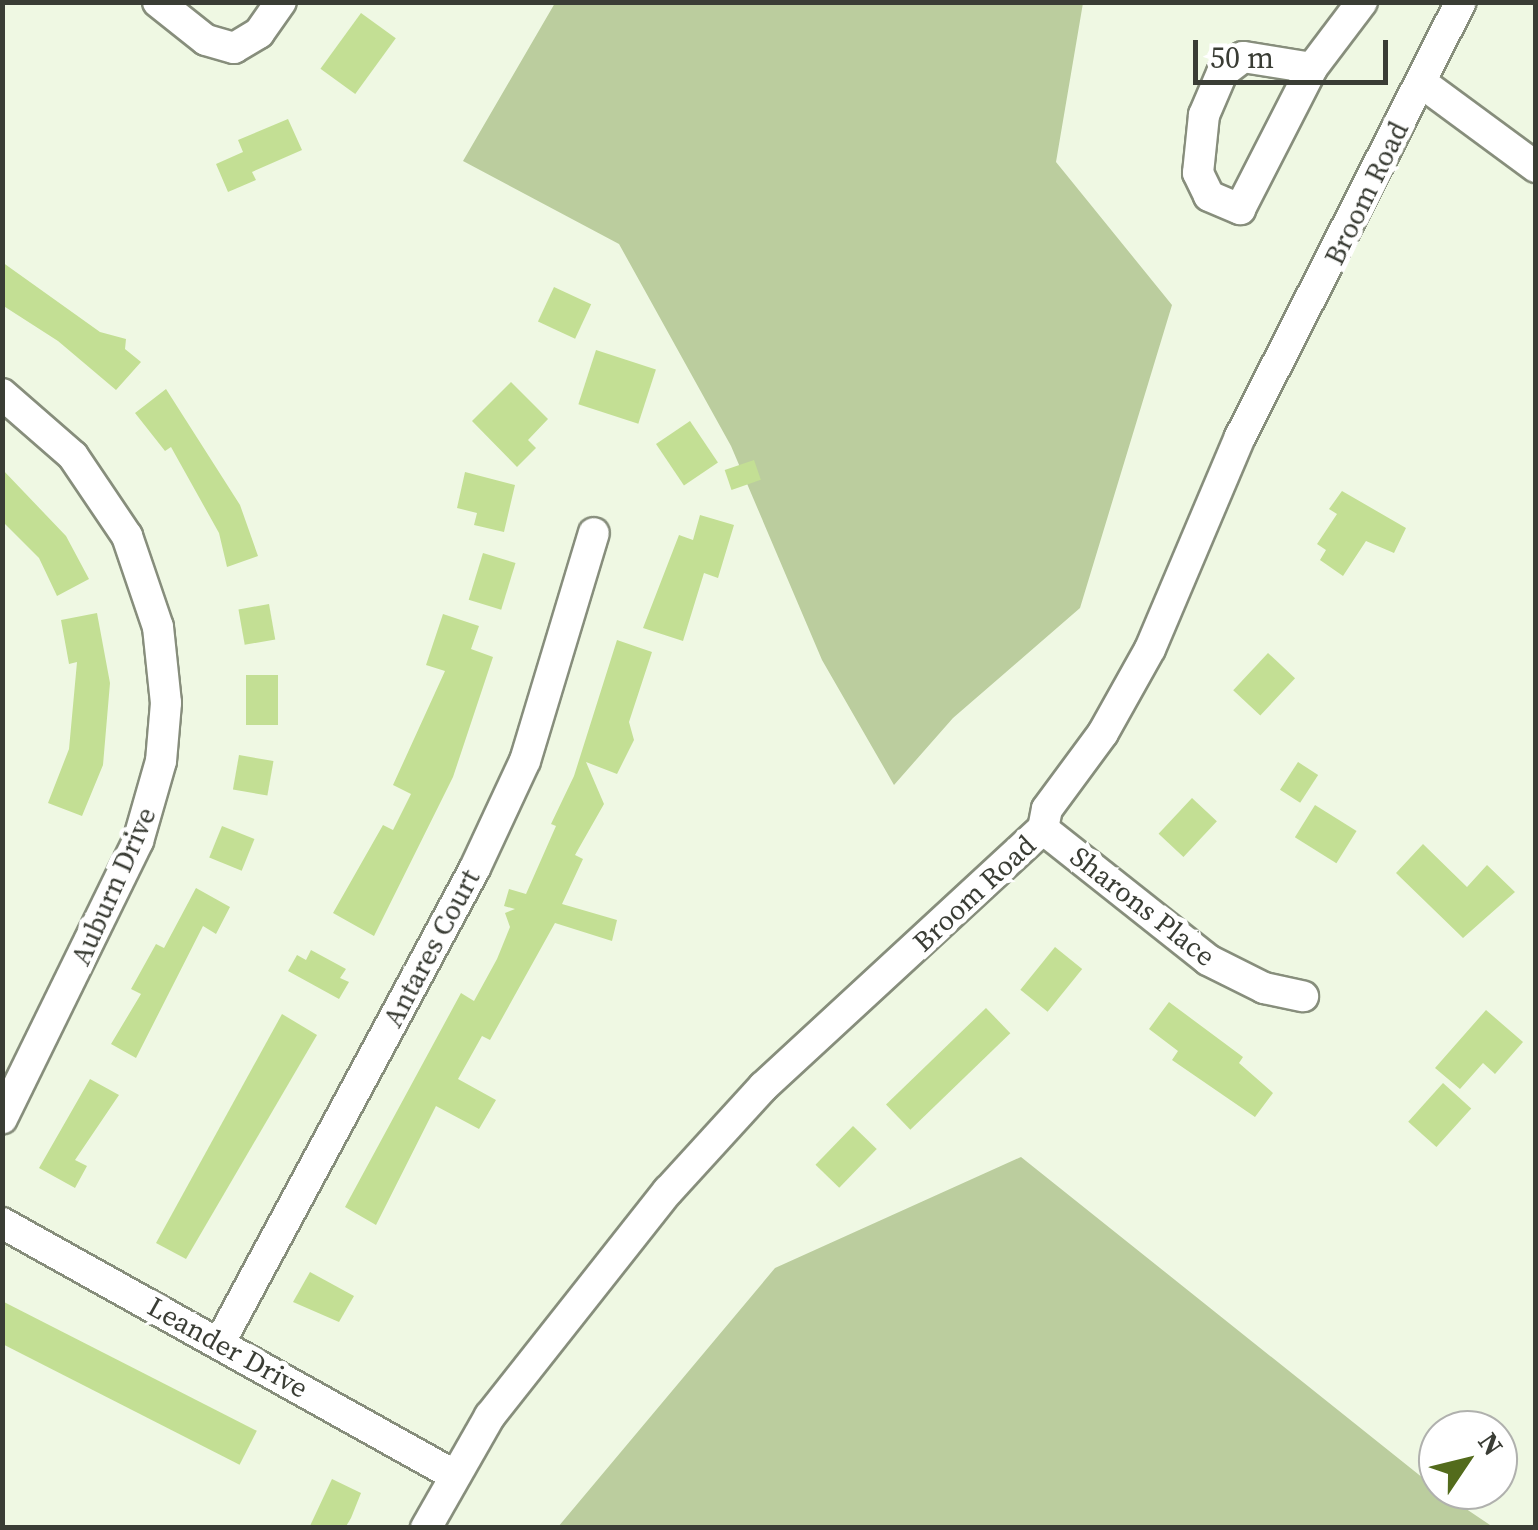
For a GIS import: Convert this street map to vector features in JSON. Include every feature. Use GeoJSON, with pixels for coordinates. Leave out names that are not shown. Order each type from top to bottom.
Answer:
{"type":"FeatureCollection","features":[{"type":"Feature","properties":{"kind":"street"},"geometry":{"type":"LineString","coordinates":[[158,2],[206,40],[234,48],[259,32],[280,2]]}},
{"type":"Feature","properties":{"kind":"street"},"geometry":{"type":"LineString","coordinates":[[1312,68],[1243,57],[1222,73],[1202,134],[1198,173],[1209,196],[1240,209],[1312,68],[1362,2]]}},
{"type":"Feature","properties":{"kind":"street","name":"Broom Road"},"geometry":{"type":"LineString","coordinates":[[426,1528],[452,1474],[570,1310],[751,1100],[1043,828],[1047,808],[1103,733],[1150,649],[1240,437],[1461,2]]}},
{"type":"Feature","properties":{"kind":"street"},"geometry":{"type":"LineString","coordinates":[[1422,83],[1536,167]]}},
{"type":"Feature","properties":{"kind":"street","name":"Auburn Drive"},"geometry":{"type":"LineString","coordinates":[[2,394],[73,456],[127,536],[158,627],[166,704],[161,761],[138,841],[2,1118]]}},
{"type":"Feature","properties":{"kind":"street","name":"Antares Court"},"geometry":{"type":"LineString","coordinates":[[220,1342],[475,868],[525,761],[594,534]]}},
{"type":"Feature","properties":{"kind":"street","name":"Sharons Place"},"geometry":{"type":"LineString","coordinates":[[1043,828],[1208,960],[1264,988],[1302,996]]}},
{"type":"Feature","properties":{"kind":"street","name":"Leander Drive"},"geometry":{"type":"LineString","coordinates":[[2,1223],[452,1474]]}},
{"type":"Feature","properties":{"kind":"green space"},"geometry":{"type":"Polygon","coordinates":[[[555,3],[1083,3],[1056,162],[1172,305],[1080,608],[953,718],[894,785],[822,660],[731,446],[619,244],[463,161],[555,3]]]}},
{"type":"Feature","properties":{"kind":"green space"},"geometry":{"type":"Polygon","coordinates":[[[1021,1157],[1418,1474],[1418,1510],[1468,1510],[1493,1527],[558,1527],[775,1268],[1021,1157]]]}},
{"type":"Feature","properties":{"kind":"building"},"geometry":{"type":"Polygon","coordinates":[[[361,13],[396,38],[355,94],[320,69],[361,13]]]}},
{"type":"Feature","properties":{"kind":"building"},"geometry":{"type":"Polygon","coordinates":[[[288,119],[302,150],[252,172],[256,180],[228,192],[216,164],[243,152],[238,140],[288,119]]]}},
{"type":"Feature","properties":{"kind":"building"},"geometry":{"type":"Polygon","coordinates":[[[2,262],[100,332],[126,339],[125,349],[141,362],[116,390],[58,341],[2,305],[2,262]]]}},
{"type":"Feature","properties":{"kind":"building"},"geometry":{"type":"Polygon","coordinates":[[[554,287],[591,304],[575,339],[538,321],[554,287]]]}},
{"type":"Feature","properties":{"kind":"building"},"geometry":{"type":"Polygon","coordinates":[[[596,350],[656,369],[638,424],[578,404],[596,350]]]}},
{"type":"Feature","properties":{"kind":"building"},"geometry":{"type":"Polygon","coordinates":[[[511,382],[548,419],[528,440],[536,448],[517,467],[472,421],[511,382]]]}},
{"type":"Feature","properties":{"kind":"building"},"geometry":{"type":"Polygon","coordinates":[[[166,389],[240,505],[258,556],[227,567],[219,533],[171,447],[165,451],[135,413],[166,389]]]}},
{"type":"Feature","properties":{"kind":"building"},"geometry":{"type":"Polygon","coordinates":[[[690,421],[718,462],[684,485],[656,444],[690,421]]]}},
{"type":"Feature","properties":{"kind":"building"},"geometry":{"type":"Polygon","coordinates":[[[754,460],[761,480],[732,490],[725,470],[754,460]]]}},
{"type":"Feature","properties":{"kind":"building"},"geometry":{"type":"Polygon","coordinates":[[[2,469],[66,536],[89,579],[57,596],[39,558],[2,521],[2,469]]]}},
{"type":"Feature","properties":{"kind":"building"},"geometry":{"type":"Polygon","coordinates":[[[465,472],[515,485],[504,532],[474,525],[477,513],[457,508],[465,472]]]}},
{"type":"Feature","properties":{"kind":"building"},"geometry":{"type":"Polygon","coordinates":[[[1342,491],[1406,528],[1394,553],[1366,541],[1343,576],[1320,560],[1326,550],[1317,544],[1337,514],[1329,509],[1342,491]]]}},
{"type":"Feature","properties":{"kind":"building"},"geometry":{"type":"Polygon","coordinates":[[[700,515],[734,525],[718,578],[704,573],[683,641],[643,628],[679,535],[693,540],[700,515]]]}},
{"type":"Feature","properties":{"kind":"building"},"geometry":{"type":"Polygon","coordinates":[[[483,553],[516,563],[501,610],[469,600],[483,553]]]}},
{"type":"Feature","properties":{"kind":"building"},"geometry":{"type":"Polygon","coordinates":[[[269,604],[275,639],[245,645],[238,609],[269,604]]]}},
{"type":"Feature","properties":{"kind":"building"},"geometry":{"type":"Polygon","coordinates":[[[97,613],[110,683],[103,765],[82,816],[48,803],[69,749],[77,662],[69,664],[61,620],[97,613]]]}},
{"type":"Feature","properties":{"kind":"building"},"geometry":{"type":"Polygon","coordinates":[[[443,614],[479,626],[471,649],[493,657],[453,777],[374,936],[333,913],[383,825],[393,830],[411,794],[393,785],[445,671],[426,665],[443,614]]]}},
{"type":"Feature","properties":{"kind":"building"},"geometry":{"type":"Polygon","coordinates":[[[617,640],[652,652],[629,722],[634,740],[617,774],[586,762],[604,804],[575,855],[583,859],[562,904],[617,920],[612,941],[555,923],[490,1040],[482,1036],[458,1079],[496,1100],[479,1129],[436,1106],[376,1225],[345,1207],[461,993],[474,1001],[497,959],[510,927],[505,913],[515,909],[504,906],[509,889],[526,894],[556,826],[551,824],[574,776],[617,640]]]}},
{"type":"Feature","properties":{"kind":"building"},"geometry":{"type":"Polygon","coordinates":[[[1268,653],[1295,678],[1260,716],[1233,690],[1268,653]]]}},
{"type":"Feature","properties":{"kind":"building"},"geometry":{"type":"Polygon","coordinates":[[[246,675],[278,675],[278,725],[246,725],[246,675]]]}},
{"type":"Feature","properties":{"kind":"building"},"geometry":{"type":"Polygon","coordinates":[[[239,755],[273,761],[267,796],[233,789],[239,755]]]}},
{"type":"Feature","properties":{"kind":"building"},"geometry":{"type":"Polygon","coordinates":[[[1298,762],[1318,775],[1300,803],[1280,790],[1298,762]]]}},
{"type":"Feature","properties":{"kind":"building"},"geometry":{"type":"Polygon","coordinates":[[[1192,798],[1217,821],[1183,857],[1159,834],[1192,798]]]}},
{"type":"Feature","properties":{"kind":"building"},"geometry":{"type":"Polygon","coordinates":[[[1315,805],[1357,831],[1336,863],[1295,837],[1315,805]]]}},
{"type":"Feature","properties":{"kind":"building"},"geometry":{"type":"Polygon","coordinates":[[[222,826],[254,839],[242,871],[209,858],[222,826]]]}},
{"type":"Feature","properties":{"kind":"building"},"geometry":{"type":"Polygon","coordinates":[[[1423,844],[1467,887],[1487,865],[1515,892],[1463,938],[1396,873],[1423,844]]]}},
{"type":"Feature","properties":{"kind":"building"},"geometry":{"type":"Polygon","coordinates":[[[196,888],[230,907],[216,934],[203,926],[136,1058],[111,1044],[141,994],[131,989],[156,944],[164,948],[196,888]]]}},
{"type":"Feature","properties":{"kind":"building"},"geometry":{"type":"Polygon","coordinates":[[[1055,947],[1082,969],[1048,1012],[1020,990],[1055,947]]]}},
{"type":"Feature","properties":{"kind":"building"},"geometry":{"type":"Polygon","coordinates":[[[311,950],[346,969],[340,978],[349,982],[339,999],[288,971],[297,955],[306,960],[311,950]]]}},
{"type":"Feature","properties":{"kind":"building"},"geometry":{"type":"Polygon","coordinates":[[[1169,1002],[1243,1057],[1239,1063],[1273,1093],[1255,1117],[1172,1060],[1178,1051],[1149,1029],[1169,1002]]]}},
{"type":"Feature","properties":{"kind":"building"},"geometry":{"type":"Polygon","coordinates":[[[986,1008],[1010,1033],[910,1130],[886,1105],[986,1008]]]}},
{"type":"Feature","properties":{"kind":"building"},"geometry":{"type":"Polygon","coordinates":[[[1486,1010],[1523,1042],[1495,1074],[1483,1063],[1460,1089],[1435,1068],[1486,1010]]]}},
{"type":"Feature","properties":{"kind":"building"},"geometry":{"type":"Polygon","coordinates":[[[282,1014],[317,1035],[186,1259],[156,1243],[282,1014]]]}},
{"type":"Feature","properties":{"kind":"building"},"geometry":{"type":"Polygon","coordinates":[[[90,1079],[119,1095],[75,1160],[87,1166],[75,1188],[39,1168],[90,1079]]]}},
{"type":"Feature","properties":{"kind":"building"},"geometry":{"type":"Polygon","coordinates":[[[1443,1083],[1471,1108],[1436,1147],[1408,1122],[1443,1083]]]}},
{"type":"Feature","properties":{"kind":"building"},"geometry":{"type":"Polygon","coordinates":[[[853,1126],[877,1149],[839,1188],[815,1165],[853,1126]]]}},
{"type":"Feature","properties":{"kind":"building"},"geometry":{"type":"Polygon","coordinates":[[[310,1272],[354,1296],[339,1322],[293,1302],[310,1272]]]}},
{"type":"Feature","properties":{"kind":"building"},"geometry":{"type":"Polygon","coordinates":[[[2,1301],[257,1431],[240,1465],[2,1344],[2,1301]]]}},
{"type":"Feature","properties":{"kind":"building"},"geometry":{"type":"Polygon","coordinates":[[[332,1479],[361,1493],[351,1518],[345,1528],[309,1528],[332,1479]]]}}]}
